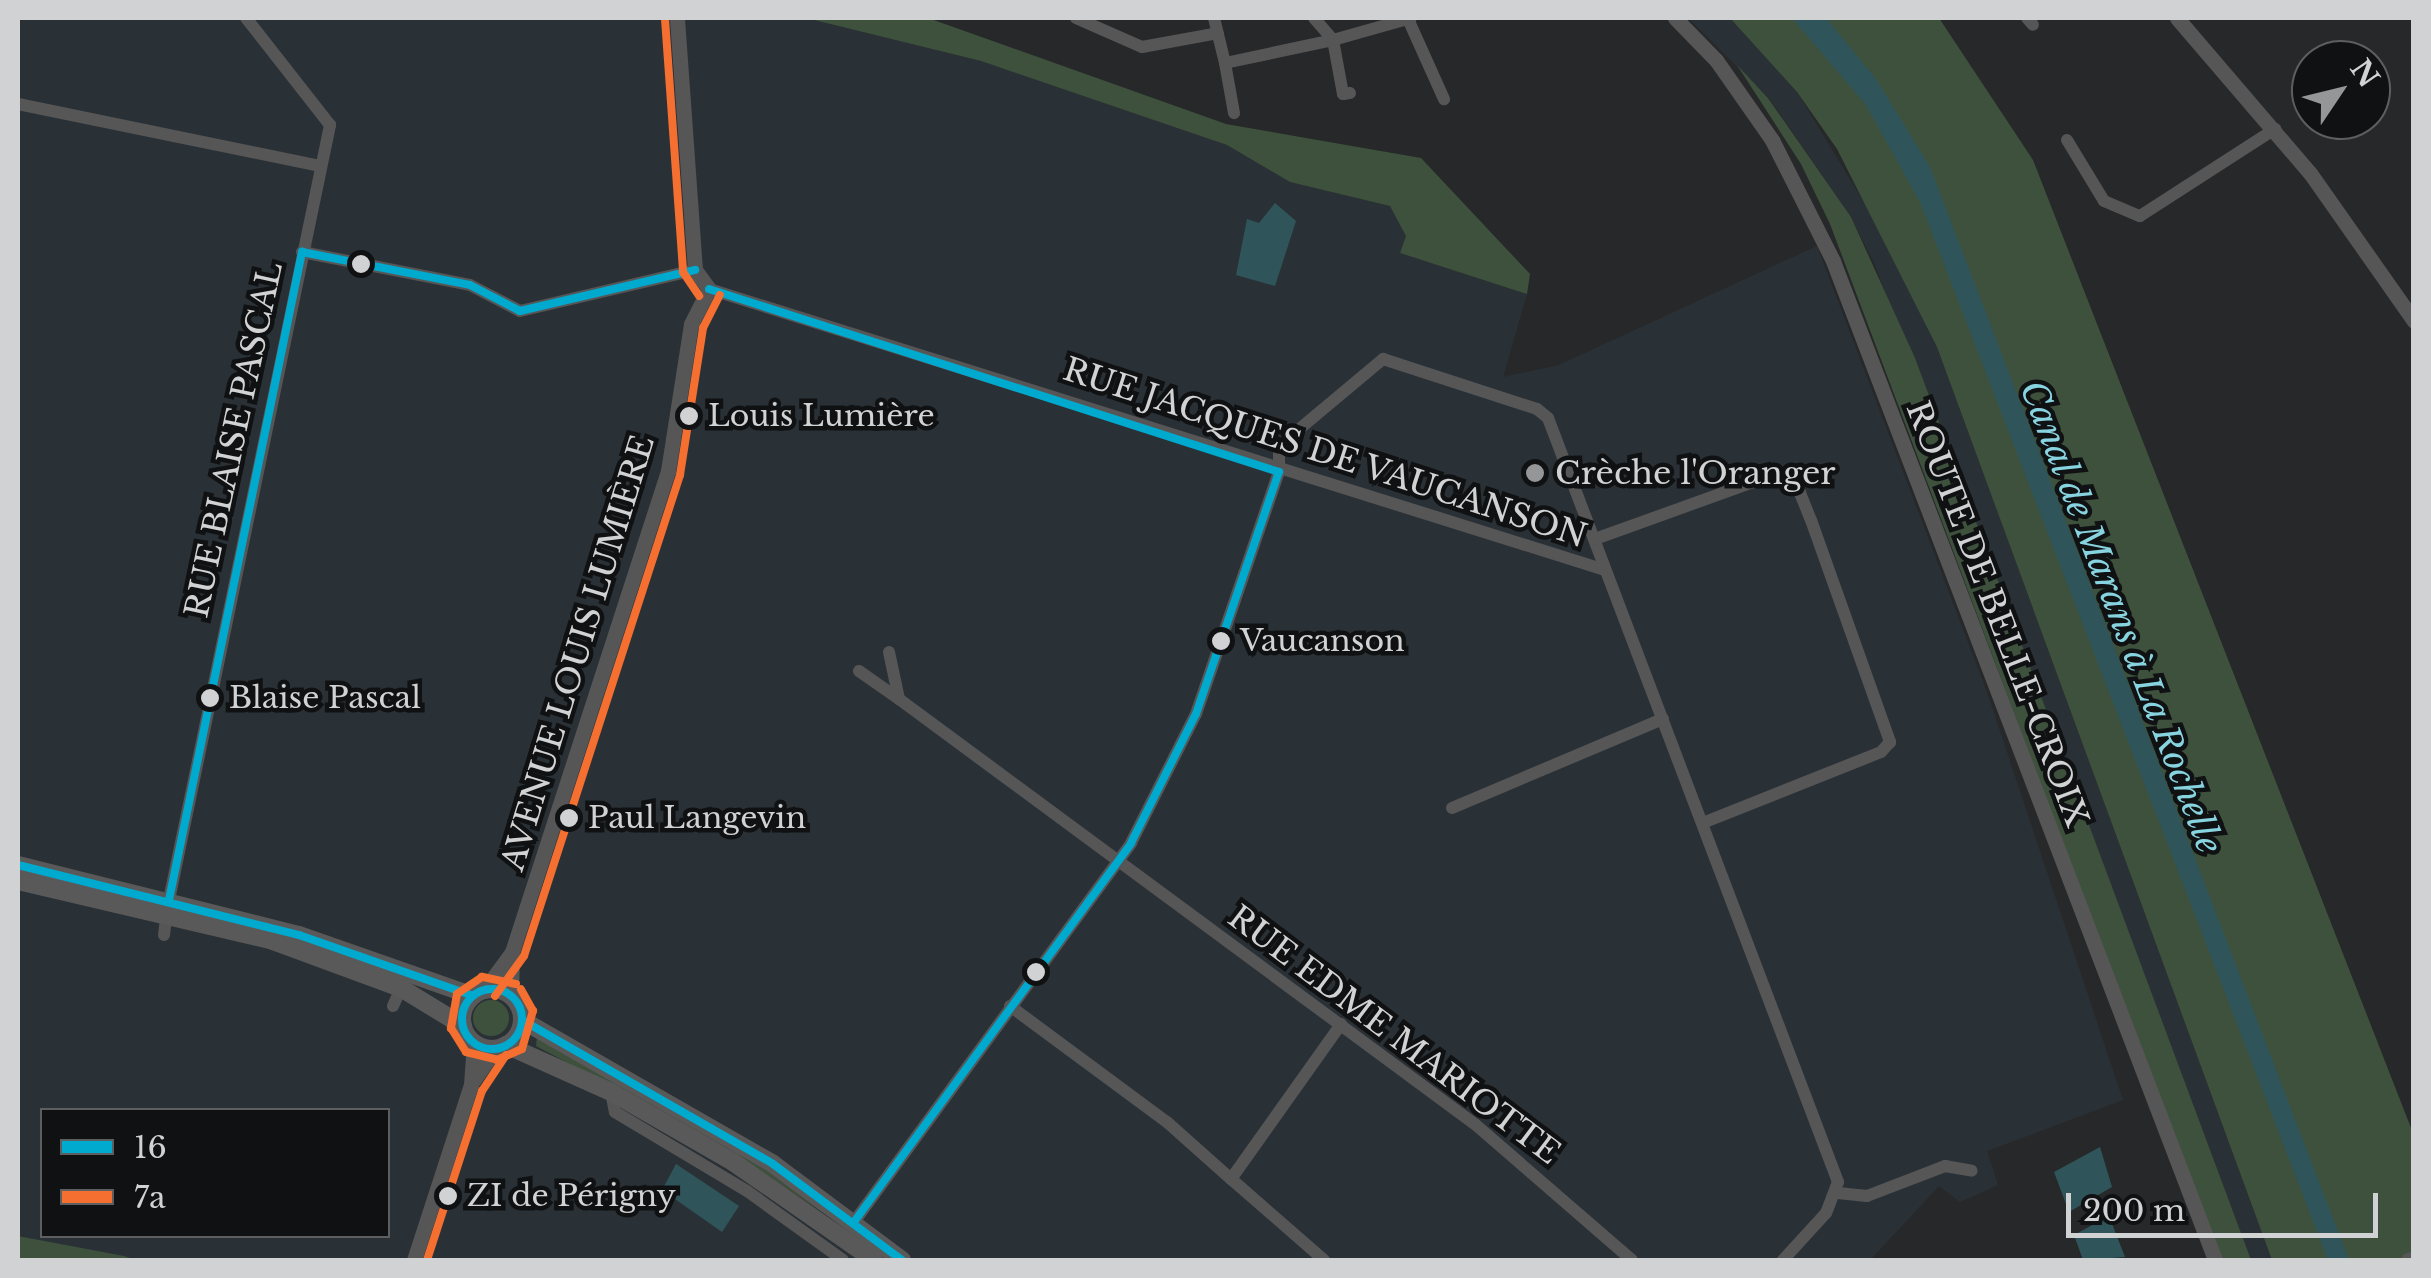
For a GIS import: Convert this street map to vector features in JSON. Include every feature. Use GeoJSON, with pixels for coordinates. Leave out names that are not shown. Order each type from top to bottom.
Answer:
{"type":"FeatureCollection","features":[{"type":"Feature","properties":{"kind":"main road"},"geometry":{"type":"LineString","coordinates":[[18,865],[168,906],[401,988],[468,1034],[611,1092],[798,1202],[874,1260]]}},
{"type":"Feature","properties":{"kind":"main road"},"geometry":{"type":"LineString","coordinates":[[18,881],[168,906],[299,934],[479,993],[511,996],[522,1020],[741,1145],[854,1222],[902,1260]]}},
{"type":"Feature","properties":{"kind":"main road"},"geometry":{"type":"LineString","coordinates":[[468,1034],[479,993]]}},
{"type":"Feature","properties":{"kind":"main road"},"geometry":{"type":"LineString","coordinates":[[501,1047],[522,1020]]}},
{"type":"Feature","properties":{"kind":"street","name":"RUE BLAISE PASCAL"},"geometry":{"type":"LineString","coordinates":[[164,935],[330,125],[246,18]]}},
{"type":"Feature","properties":{"kind":"street"},"geometry":{"type":"LineString","coordinates":[[677,18],[696,270],[710,289]]}},
{"type":"Feature","properties":{"kind":"street"},"geometry":{"type":"LineString","coordinates":[[1076,18],[1142,46],[1218,33]]}},
{"type":"Feature","properties":{"kind":"street"},"geometry":{"type":"LineString","coordinates":[[1214,18],[1234,113]]}},
{"type":"Feature","properties":{"kind":"street"},"geometry":{"type":"LineString","coordinates":[[1314,18],[1333,40],[1344,94],[1350,93]]}},
{"type":"Feature","properties":{"kind":"street"},"geometry":{"type":"LineString","coordinates":[[1225,63],[1333,40],[1409,18],[1444,99]]}},
{"type":"Feature","properties":{"kind":"street","name":"ROUTE DE BELLE-CROIX"},"geometry":{"type":"LineString","coordinates":[[1675,18],[1716,60],[1772,140],[1833,261],[2214,1260]]}},
{"type":"Feature","properties":{"kind":"street"},"geometry":{"type":"LineString","coordinates":[[2177,18],[2275,129],[2414,322]]}},
{"type":"Feature","properties":{"kind":"street"},"geometry":{"type":"LineString","coordinates":[[18,104],[321,166]]}},
{"type":"Feature","properties":{"kind":"street"},"geometry":{"type":"LineString","coordinates":[[2067,140],[2104,201],[2140,216],[2275,129]]}},
{"type":"Feature","properties":{"kind":"street"},"geometry":{"type":"LineString","coordinates":[[302,252],[470,285],[520,310],[696,270]]}},
{"type":"Feature","properties":{"kind":"street","name":"RUE JACQUES DE VAUCANSON"},"geometry":{"type":"LineString","coordinates":[[710,289],[1279,472],[1605,570],[1703,823],[1838,1193]]}},
{"type":"Feature","properties":{"kind":"street","name":"AVENUE LOUIS LUMIÈRE"},"geometry":{"type":"LineString","coordinates":[[511,996],[512,952],[668,471],[691,324],[710,289]]}},
{"type":"Feature","properties":{"kind":"street"},"geometry":{"type":"LineString","coordinates":[[854,1222],[1118,861],[1196,714],[1279,472],[1279,446],[1383,359],[1544,413],[1605,570]]}},
{"type":"Feature","properties":{"kind":"street"},"geometry":{"type":"LineString","coordinates":[[1596,539],[1778,473],[1800,493],[1811,520],[1890,742],[1881,752],[1703,823]]}},
{"type":"Feature","properties":{"kind":"street"},"geometry":{"type":"LineString","coordinates":[[889,652],[899,699]]}},
{"type":"Feature","properties":{"kind":"street","name":"RUE EDME MARIOTTE"},"geometry":{"type":"LineString","coordinates":[[859,671],[1476,1126],[1632,1260]]}},
{"type":"Feature","properties":{"kind":"street"},"geometry":{"type":"LineString","coordinates":[[1452,808],[1663,719]]}},
{"type":"Feature","properties":{"kind":"street","name":"AVENUE LOUIS LUMIÈRE"},"geometry":{"type":"LineString","coordinates":[[479,993],[512,952]]}},
{"type":"Feature","properties":{"kind":"street"},"geometry":{"type":"LineString","coordinates":[[393,1006],[401,988]]}},
{"type":"Feature","properties":{"kind":"street"},"geometry":{"type":"LineString","coordinates":[[1010,1006],[1167,1122],[1324,1260]]}},
{"type":"Feature","properties":{"kind":"street"},"geometry":{"type":"LineString","coordinates":[[1230,1179],[1341,1024]]}},
{"type":"Feature","properties":{"kind":"street"},"geometry":{"type":"LineString","coordinates":[[468,1034],[471,1084]]}},
{"type":"Feature","properties":{"kind":"street"},"geometry":{"type":"LineString","coordinates":[[414,1260],[471,1084],[501,1047]]}},
{"type":"Feature","properties":{"kind":"street"},"geometry":{"type":"LineString","coordinates":[[611,1092],[615,1112],[746,1191],[844,1260]]}},
{"type":"Feature","properties":{"kind":"street"},"geometry":{"type":"LineString","coordinates":[[1783,1260],[1838,1193],[1868,1196],[1946,1166],[1972,1171]]}},
{"type":"Feature","properties":{"kind":"shaded area"},"geometry":{"type":"Polygon","coordinates":[[[18,18],[806,18],[981,61],[1227,145],[1290,182],[1391,206],[1406,236],[1400,253],[1527,294],[1503,377],[1559,365],[1817,246],[1988,695],[2123,1100],[1987,1151],[1998,1185],[1960,1202],[1939,1186],[1870,1260],[136,1260],[18,1236],[18,18]]]}},
{"type":"Feature","properties":{"kind":"shaded area"},"geometry":{"type":"Polygon","coordinates":[[[1688,18],[1730,18],[1797,92],[1893,250],[1937,347],[2272,1260],[2251,1260],[2248,1254],[1875,265],[1851,217],[1769,98],[1688,18]]]}},
{"type":"Feature","properties":{"kind":"green space"},"geometry":{"type":"Polygon","coordinates":[[[806,18],[928,18],[1226,124],[1421,158],[1530,274],[1527,294],[1400,253],[1406,236],[1390,206],[1290,182],[1227,145],[981,61],[806,18]]]}},
{"type":"Feature","properties":{"kind":"green space"},"geometry":{"type":"Polygon","coordinates":[[[1730,18],[1939,18],[2033,160],[2413,1133],[2413,1260],[2272,1260],[1937,347],[1837,149],[1797,92],[1730,18]]]}},
{"type":"Feature","properties":{"kind":"green space"},"geometry":{"type":"Polygon","coordinates":[[[1737,65],[1768,98],[1851,217],[1915,358],[2251,1260],[2220,1260],[1830,224],[1801,164],[1737,65]]]}},
{"type":"Feature","properties":{"kind":"green space"},"geometry":{"type":"Polygon","coordinates":[[[491,1000],[504,1005],[509,1018],[504,1031],[491,1036],[478,1031],[473,1018],[478,1005],[491,1000]]]}},
{"type":"Feature","properties":{"kind":"green space"},"geometry":{"type":"Polygon","coordinates":[[[537,1036],[776,1170],[835,1221],[727,1148],[536,1046],[537,1036]]]}},
{"type":"Feature","properties":{"kind":"green space"},"geometry":{"type":"Polygon","coordinates":[[[18,1236],[124,1256],[136,1260],[18,1260],[18,1236]]]}},
{"type":"Feature","properties":{"kind":"water"},"geometry":{"type":"Polygon","coordinates":[[[1792,18],[1826,18],[1876,79],[1930,167],[2349,1260],[2328,1260],[1920,202],[1866,105],[1792,18]]]}},
{"type":"Feature","properties":{"kind":"water"},"geometry":{"type":"Polygon","coordinates":[[[1275,203],[1296,221],[1275,286],[1236,275],[1247,219],[1259,223],[1275,203]]]}},
{"type":"Feature","properties":{"kind":"water"},"geometry":{"type":"Polygon","coordinates":[[[2100,1147],[2112,1187],[2069,1212],[2054,1172],[2100,1147]]]}},
{"type":"Feature","properties":{"kind":"water"},"geometry":{"type":"Polygon","coordinates":[[[676,1164],[739,1206],[722,1232],[662,1190],[676,1164]]]}},
{"type":"Feature","properties":{"kind":"water"},"geometry":{"type":"Polygon","coordinates":[[[2109,1216],[2125,1257],[2083,1260],[2074,1235],[2109,1216]]]}},
{"type":"Feature","properties":{"kind":"transit line","name":"7a"},"geometry":{"type":"LineString","coordinates":[[665,19],[683,272],[699,296]]}},
{"type":"Feature","properties":{"kind":"transit line","name":"16"},"geometry":{"type":"LineString","coordinates":[[302,252],[470,285],[520,311],[695,270]]}},
{"type":"Feature","properties":{"kind":"transit line","name":"16"},"geometry":{"type":"LineString","coordinates":[[169,900],[302,252]]}},
{"type":"Feature","properties":{"kind":"transit line","name":"16"},"geometry":{"type":"LineString","coordinates":[[709,289],[1279,472]]}},
{"type":"Feature","properties":{"kind":"transit line","name":"7a"},"geometry":{"type":"LineString","coordinates":[[495,996],[524,956],[680,475],[703,328],[720,295]]}},
{"type":"Feature","properties":{"kind":"transit line","name":"16"},"geometry":{"type":"LineString","coordinates":[[854,1222],[1131,843],[1196,714],[1279,472]]}},
{"type":"Feature","properties":{"kind":"transit line","name":"16"},"geometry":{"type":"LineString","coordinates":[[18,865],[299,935],[473,996]]}},
{"type":"Feature","properties":{"kind":"transit line","name":"7a"},"geometry":{"type":"LineString","coordinates":[[516,984],[482,977],[457,994],[451,1028],[466,1052],[497,1060],[522,1049],[533,1011],[521,989]]}},
{"type":"Feature","properties":{"kind":"transit line","name":"16"},"geometry":{"type":"LineString","coordinates":[[492,989],[513,998],[522,1019],[513,1040],[492,1049],[471,1040],[462,1019],[471,998],[492,989]]}},
{"type":"Feature","properties":{"kind":"transit line","name":"16"},"geometry":{"type":"LineString","coordinates":[[522,1020],[773,1164],[902,1260]]}},
{"type":"Feature","properties":{"kind":"transit line","name":"7a"},"geometry":{"type":"LineString","coordinates":[[427,1260],[482,1091],[506,1055]]}},
{"type":"Feature","properties":{"kind":"place","name":"Louis Lumière"},"geometry":{"type":"Point","coordinates":[689,416]}},
{"type":"Feature","properties":{"kind":"place","name":"Crèche l'Oranger"},"geometry":{"type":"Point","coordinates":[1535,473]}},
{"type":"Feature","properties":{"kind":"place","name":"Vaucanson"},"geometry":{"type":"Point","coordinates":[1221,641]}},
{"type":"Feature","properties":{"kind":"place","name":"Blaise Pascal"},"geometry":{"type":"Point","coordinates":[210,698]}},
{"type":"Feature","properties":{"kind":"place","name":"Paul Langevin"},"geometry":{"type":"Point","coordinates":[569,818]}},
{"type":"Feature","properties":{"kind":"place","name":"ZI de Périgny"},"geometry":{"type":"Point","coordinates":[448,1196]}},
{"type":"Feature","properties":{"kind":"water label","name":"Canal de Marans à La Rochelle"},"geometry":{"type":"Point","coordinates":[2121,617]}}]}
